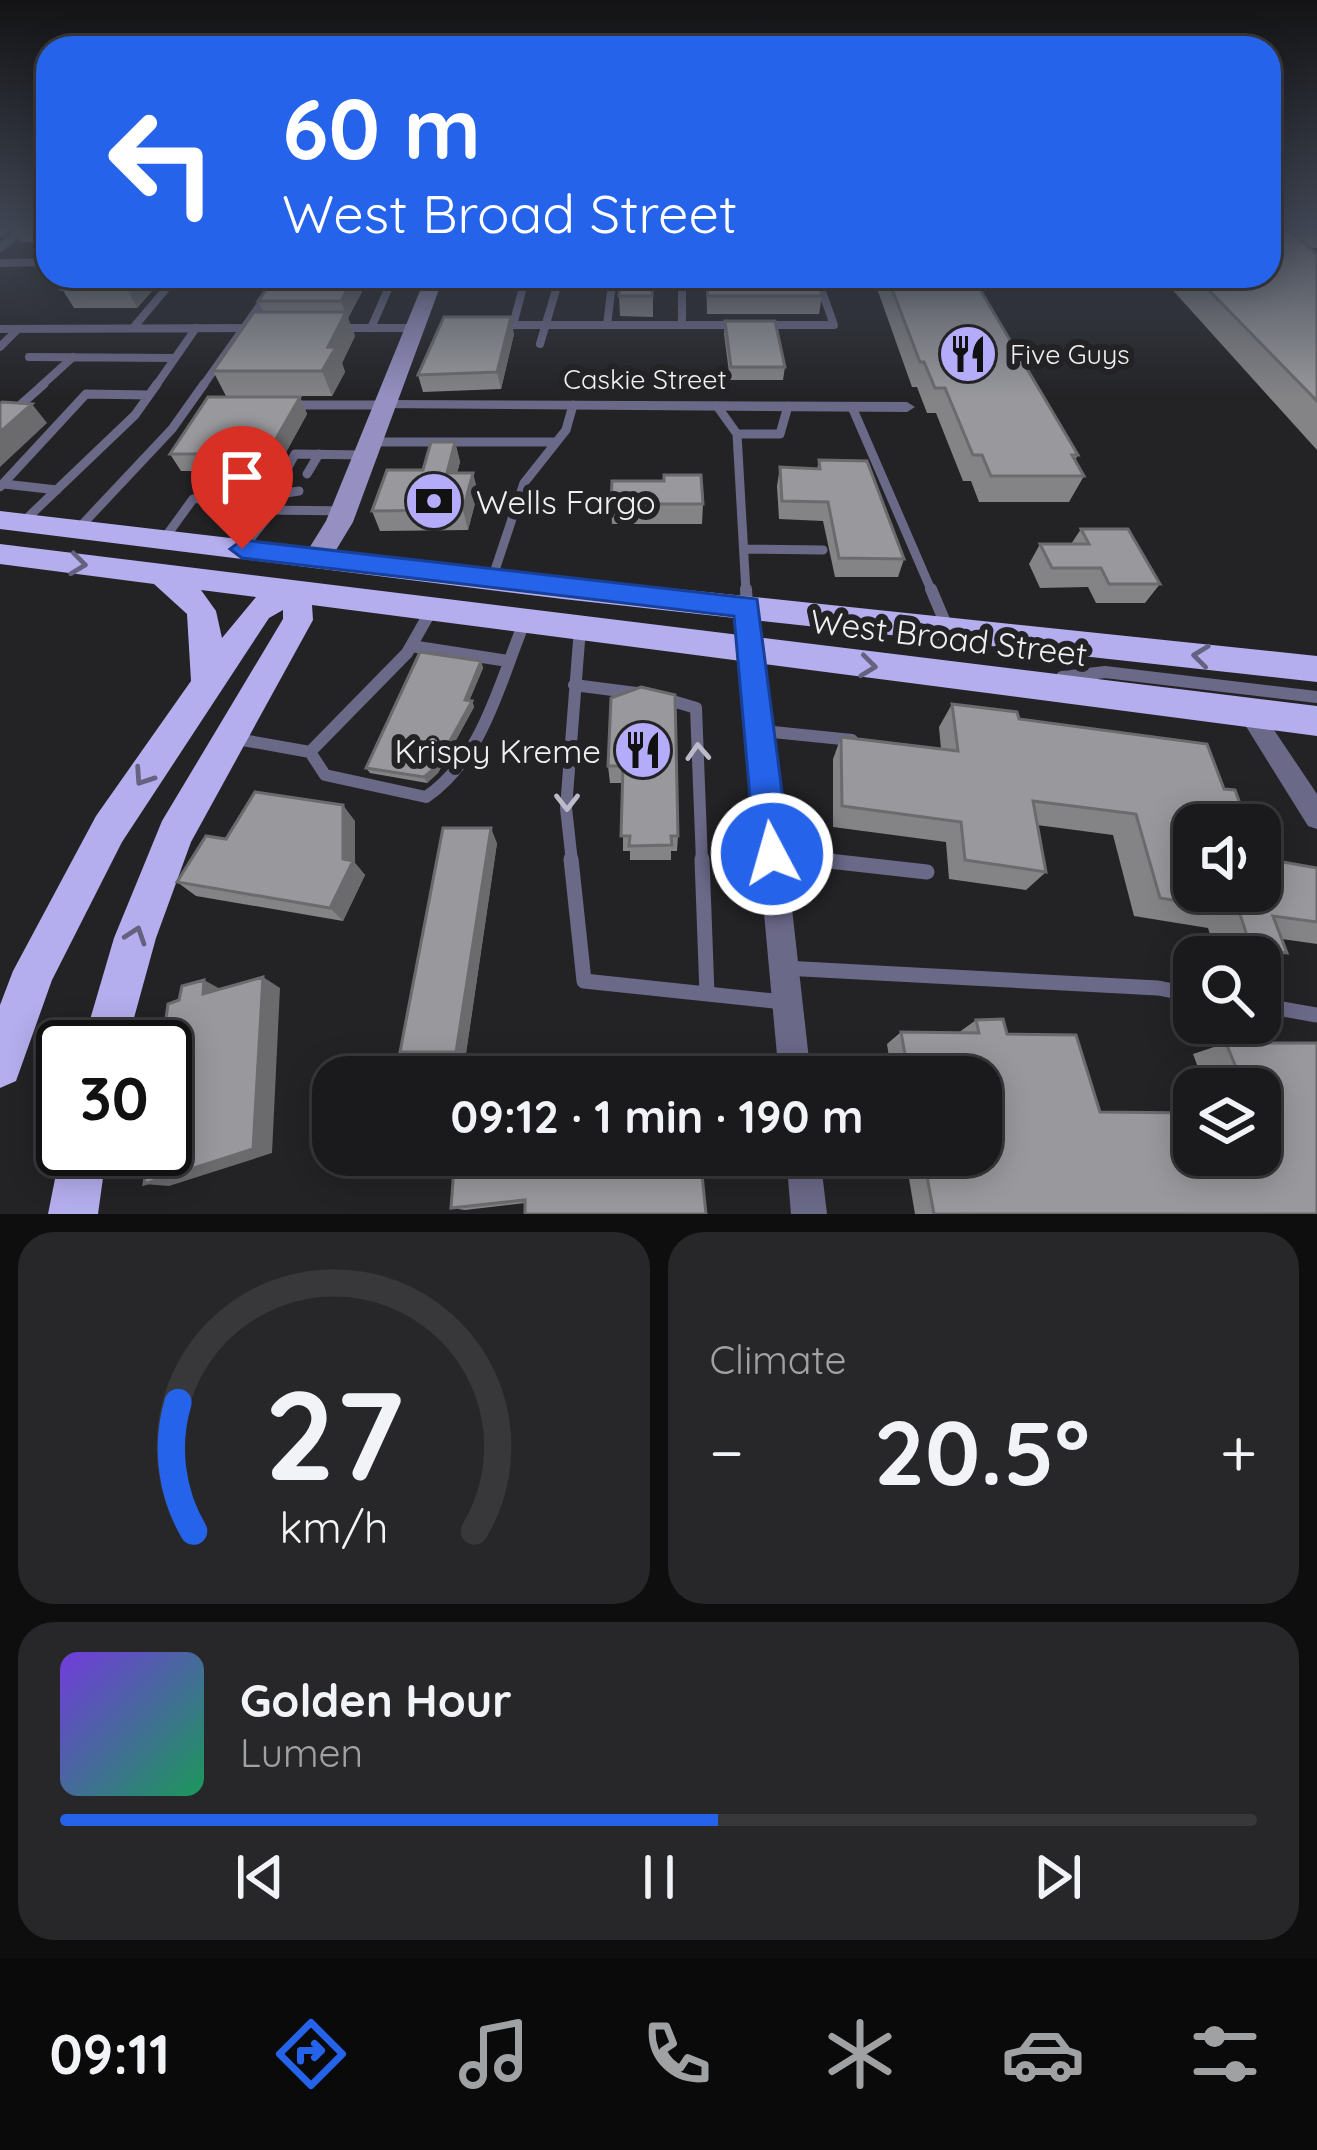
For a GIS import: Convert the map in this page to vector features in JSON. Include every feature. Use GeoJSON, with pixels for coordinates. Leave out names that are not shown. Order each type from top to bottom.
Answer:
{"type":"FeatureCollection","features":[{"type":"Feature","properties":{"kind":"main road","name":"West Broad Street"},"geometry":{"type":"LineString","coordinates":[[11,521],[1317,669]]}},
{"type":"Feature","properties":{"kind":"main road","name":"West Broad Street"},"geometry":{"type":"LineString","coordinates":[[0,554],[1317,721]]}},
{"type":"Feature","properties":{"kind":"main road"},"geometry":{"type":"LineString","coordinates":[[0,1065],[34,971],[83,872],[258,610],[297,591],[317,558]]}},
{"type":"Feature","properties":{"kind":"main road"},"geometry":{"type":"LineString","coordinates":[[155,574],[195,597],[202,607],[207,680]]}},
{"type":"Feature","properties":{"kind":"main road"},"geometry":{"type":"LineString","coordinates":[[111,1020],[156,879],[228,738],[298,620],[297,591]]}},
{"type":"Feature","properties":{"kind":"main road"},"geometry":{"type":"LineString","coordinates":[[74,1214],[79,1176]]}},
{"type":"Feature","properties":{"kind":"street"},"geometry":{"type":"LineString","coordinates":[[317,558],[343,511],[382,405],[420,326],[431,288]]}},
{"type":"Feature","properties":{"kind":"street","name":"Caskie Street"},"geometry":{"type":"LineString","coordinates":[[382,405],[907,407]]}},
{"type":"Feature","properties":{"kind":"street"},"geometry":{"type":"LineString","coordinates":[[747,607],[793,1056]]}},
{"type":"Feature","properties":{"kind":"street"},"geometry":{"type":"LineString","coordinates":[[1250,713],[1317,817]]}},
{"type":"Feature","properties":{"kind":"street"},"geometry":{"type":"LineString","coordinates":[[805,1176],[809,1214]]}},
{"type":"Feature","properties":{"kind":"lane"},"geometry":{"type":"LineString","coordinates":[[133,328],[168,288]]}},
{"type":"Feature","properties":{"kind":"lane"},"geometry":{"type":"LineString","coordinates":[[78,529],[172,430],[272,288]]}},
{"type":"Feature","properties":{"kind":"lane"},"geometry":{"type":"LineString","coordinates":[[371,328],[389,288]]}},
{"type":"Feature","properties":{"kind":"lane"},"geometry":{"type":"LineString","coordinates":[[512,325],[523,288]]}},
{"type":"Feature","properties":{"kind":"lane"},"geometry":{"type":"LineString","coordinates":[[541,344],[557,288]]}},
{"type":"Feature","properties":{"kind":"lane"},"geometry":{"type":"LineString","coordinates":[[607,325],[612,288]]}},
{"type":"Feature","properties":{"kind":"lane"},"geometry":{"type":"LineString","coordinates":[[682,288],[682,325]]}},
{"type":"Feature","properties":{"kind":"lane"},"geometry":{"type":"LineString","coordinates":[[490,325],[834,325],[821,288]]}},
{"type":"Feature","properties":{"kind":"lane"},"geometry":{"type":"LineString","coordinates":[[328,328],[420,326]]}},
{"type":"Feature","properties":{"kind":"lane"},"geometry":{"type":"LineString","coordinates":[[11,521],[57,490],[135,415],[196,328]]}},
{"type":"Feature","properties":{"kind":"lane"},"geometry":{"type":"LineString","coordinates":[[0,329],[263,328]]}},
{"type":"Feature","properties":{"kind":"lane"},"geometry":{"type":"LineString","coordinates":[[0,347],[18,329]]}},
{"type":"Feature","properties":{"kind":"lane"},"geometry":{"type":"LineString","coordinates":[[29,357],[175,358]]}},
{"type":"Feature","properties":{"kind":"lane"},"geometry":{"type":"LineString","coordinates":[[0,423],[73,357]]}},
{"type":"Feature","properties":{"kind":"lane"},"geometry":{"type":"LineString","coordinates":[[2,485],[86,394],[149,395]]}},
{"type":"Feature","properties":{"kind":"lane"},"geometry":{"type":"LineString","coordinates":[[189,406],[212,405]]}},
{"type":"Feature","properties":{"kind":"lane"},"geometry":{"type":"LineString","coordinates":[[281,405],[382,405]]}},
{"type":"Feature","properties":{"kind":"lane"},"geometry":{"type":"LineString","coordinates":[[493,579],[524,483],[572,422],[573,405]]}},
{"type":"Feature","properties":{"kind":"lane"},"geometry":{"type":"LineString","coordinates":[[717,406],[737,434],[747,607]]}},
{"type":"Feature","properties":{"kind":"lane"},"geometry":{"type":"LineString","coordinates":[[737,434],[780,434],[788,406]]}},
{"type":"Feature","properties":{"kind":"lane"},"geometry":{"type":"LineString","coordinates":[[852,406],[946,627]]}},
{"type":"Feature","properties":{"kind":"lane"},"geometry":{"type":"LineString","coordinates":[[242,549],[295,454],[556,442]]}},
{"type":"Feature","properties":{"kind":"lane"},"geometry":{"type":"LineString","coordinates":[[308,474],[319,454]]}},
{"type":"Feature","properties":{"kind":"lane"},"geometry":{"type":"LineString","coordinates":[[2,485],[57,490]]}},
{"type":"Feature","properties":{"kind":"lane"},"geometry":{"type":"LineString","coordinates":[[215,500],[225,509],[254,512],[298,491]]}},
{"type":"Feature","properties":{"kind":"lane"},"geometry":{"type":"LineString","coordinates":[[164,539],[193,499],[244,496]]}},
{"type":"Feature","properties":{"kind":"lane"},"geometry":{"type":"LineString","coordinates":[[271,502],[343,511]]}},
{"type":"Feature","properties":{"kind":"lane"},"geometry":{"type":"LineString","coordinates":[[744,549],[823,550]]}},
{"type":"Feature","properties":{"kind":"lane"},"geometry":{"type":"LineString","coordinates":[[310,752],[411,646],[432,609]]}},
{"type":"Feature","properties":{"kind":"lane"},"geometry":{"type":"LineString","coordinates":[[228,738],[310,752],[325,775],[426,797],[441,790],[466,763],[526,620]]}},
{"type":"Feature","properties":{"kind":"lane"},"geometry":{"type":"LineString","coordinates":[[580,628],[566,808],[584,981],[788,1003]]}},
{"type":"Feature","properties":{"kind":"lane"},"geometry":{"type":"LineString","coordinates":[[411,646],[508,661]]}},
{"type":"Feature","properties":{"kind":"lane"},"geometry":{"type":"LineString","coordinates":[[1006,683],[1105,672],[1317,697]]}},
{"type":"Feature","properties":{"kind":"lane"},"geometry":{"type":"LineString","coordinates":[[574,685],[658,696],[696,708],[707,994]]}},
{"type":"Feature","properties":{"kind":"lane"},"geometry":{"type":"LineString","coordinates":[[760,730],[871,742]]}},
{"type":"Feature","properties":{"kind":"lane"},"geometry":{"type":"LineString","coordinates":[[772,854],[927,872]]}},
{"type":"Feature","properties":{"kind":"lane"},"geometry":{"type":"LineString","coordinates":[[784,968],[1173,991]]}},
{"type":"Feature","properties":{"kind":"lane"},"geometry":{"type":"LineString","coordinates":[[1281,1009],[1317,1015]]}},
{"type":"Feature","properties":{"kind":"building"},"geometry":{"type":"Polygon","coordinates":[[[1317,285],[1317,401],[1207,288],[1317,285]]]}},
{"type":"Feature","properties":{"kind":"building"},"geometry":{"type":"Polygon","coordinates":[[[267,288],[348,288],[341,301],[258,301],[267,288]]]}},
{"type":"Feature","properties":{"kind":"building"},"geometry":{"type":"Polygon","coordinates":[[[620,288],[652,288],[652,296],[619,296],[620,288]]]}},
{"type":"Feature","properties":{"kind":"building"},"geometry":{"type":"Polygon","coordinates":[[[707,288],[820,288],[822,296],[708,296],[707,288]]]}},
{"type":"Feature","properties":{"kind":"building"},"geometry":{"type":"Polygon","coordinates":[[[892,288],[979,288],[1078,455],[1072,455],[1084,476],[991,476],[982,455],[973,455],[945,388],[935,388],[892,288]]]}},
{"type":"Feature","properties":{"kind":"building"},"geometry":{"type":"Polygon","coordinates":[[[254,312],[346,312],[328,347],[336,347],[322,371],[213,371],[254,312]]]}},
{"type":"Feature","properties":{"kind":"building"},"geometry":{"type":"Polygon","coordinates":[[[444,317],[511,317],[497,372],[418,375],[444,317]]]}},
{"type":"Feature","properties":{"kind":"building"},"geometry":{"type":"Polygon","coordinates":[[[725,321],[775,321],[785,367],[731,367],[725,321]]]}},
{"type":"Feature","properties":{"kind":"building"},"geometry":{"type":"Polygon","coordinates":[[[208,397],[300,397],[258,470],[199,464],[208,454],[170,454],[208,397]]]}},
{"type":"Feature","properties":{"kind":"building"},"geometry":{"type":"Polygon","coordinates":[[[0,404],[32,404],[0,432],[0,404]]]}},
{"type":"Feature","properties":{"kind":"building"},"geometry":{"type":"Polygon","coordinates":[[[431,442],[455,442],[447,473],[473,473],[463,510],[372,511],[387,470],[423,470],[431,442]]]}},
{"type":"Feature","properties":{"kind":"building"},"geometry":{"type":"Polygon","coordinates":[[[819,460],[867,461],[904,559],[839,558],[828,502],[782,501],[780,467],[820,469],[819,460]]]}},
{"type":"Feature","properties":{"kind":"building"},"geometry":{"type":"Polygon","coordinates":[[[664,475],[701,475],[703,504],[611,504],[612,481],[664,481],[664,475]]]}},
{"type":"Feature","properties":{"kind":"building"},"geometry":{"type":"Polygon","coordinates":[[[1081,529],[1128,529],[1160,584],[1109,584],[1101,568],[1052,568],[1040,544],[1089,544],[1081,529]]]}},
{"type":"Feature","properties":{"kind":"building"},"geometry":{"type":"Polygon","coordinates":[[[420,652],[481,661],[465,700],[472,701],[435,768],[424,777],[366,768],[420,652]]]}},
{"type":"Feature","properties":{"kind":"building","name":"Krispy Kreme"},"geometry":{"type":"Polygon","coordinates":[[[641,687],[675,695],[678,836],[671,836],[672,845],[629,846],[630,836],[621,836],[623,766],[608,766],[611,698],[641,687]]]}},
{"type":"Feature","properties":{"kind":"building"},"geometry":{"type":"Polygon","coordinates":[[[952,704],[1017,712],[1019,719],[1207,744],[1224,789],[1235,790],[1240,804],[1173,804],[1173,900],[1160,898],[1136,814],[1033,801],[1046,872],[965,860],[961,822],[842,806],[841,737],[958,751],[952,704]]]}},
{"type":"Feature","properties":{"kind":"building"},"geometry":{"type":"Polygon","coordinates":[[[255,792],[343,805],[343,859],[353,861],[330,908],[177,882],[206,836],[226,839],[255,792]]]}},
{"type":"Feature","properties":{"kind":"building"},"geometry":{"type":"Polygon","coordinates":[[[443,828],[491,828],[456,1052],[400,1052],[443,828]]]}},
{"type":"Feature","properties":{"kind":"building"},"geometry":{"type":"Polygon","coordinates":[[[1281,862],[1317,868],[1317,922],[1273,916],[1281,936],[1247,936],[1239,912],[1281,912],[1281,862]]]}},
{"type":"Feature","properties":{"kind":"building"},"geometry":{"type":"Polygon","coordinates":[[[263,977],[253,1149],[192,1169],[192,1020],[166,1020],[168,1004],[179,1000],[182,986],[204,980],[203,994],[263,977]]]}},
{"type":"Feature","properties":{"kind":"building"},"geometry":{"type":"Polygon","coordinates":[[[1003,1019],[1007,1034],[1076,1035],[1100,1112],[1173,1113],[1173,1176],[1281,1176],[1281,1068],[1236,1068],[1226,1044],[1317,1043],[1317,1214],[934,1214],[927,1176],[1002,1176],[1002,1056],[905,1056],[901,1032],[979,1033],[976,1020],[1003,1019]]]}},
{"type":"Feature","properties":{"kind":"building"},"geometry":{"type":"Polygon","coordinates":[[[145,1176],[169,1176],[144,1184],[145,1176]]]}},
{"type":"Feature","properties":{"kind":"building"},"geometry":{"type":"Polygon","coordinates":[[[453,1176],[702,1176],[706,1214],[525,1214],[525,1200],[451,1208],[453,1176]]]}},
{"type":"Feature","properties":{"kind":"place","name":"Five Guys"},"geometry":{"type":"Point","coordinates":[968,354]}},
{"type":"Feature","properties":{"kind":"place","name":"Wells Fargo"},"geometry":{"type":"Point","coordinates":[434,501]}},
{"type":"Feature","properties":{"kind":"place","name":"Krispy Kreme"},"geometry":{"type":"Point","coordinates":[643,750]}},
{"type":"Feature","properties":{"kind":"route"},"geometry":{"type":"LineString","coordinates":[[242,549],[747,607],[772,854]]}}]}
